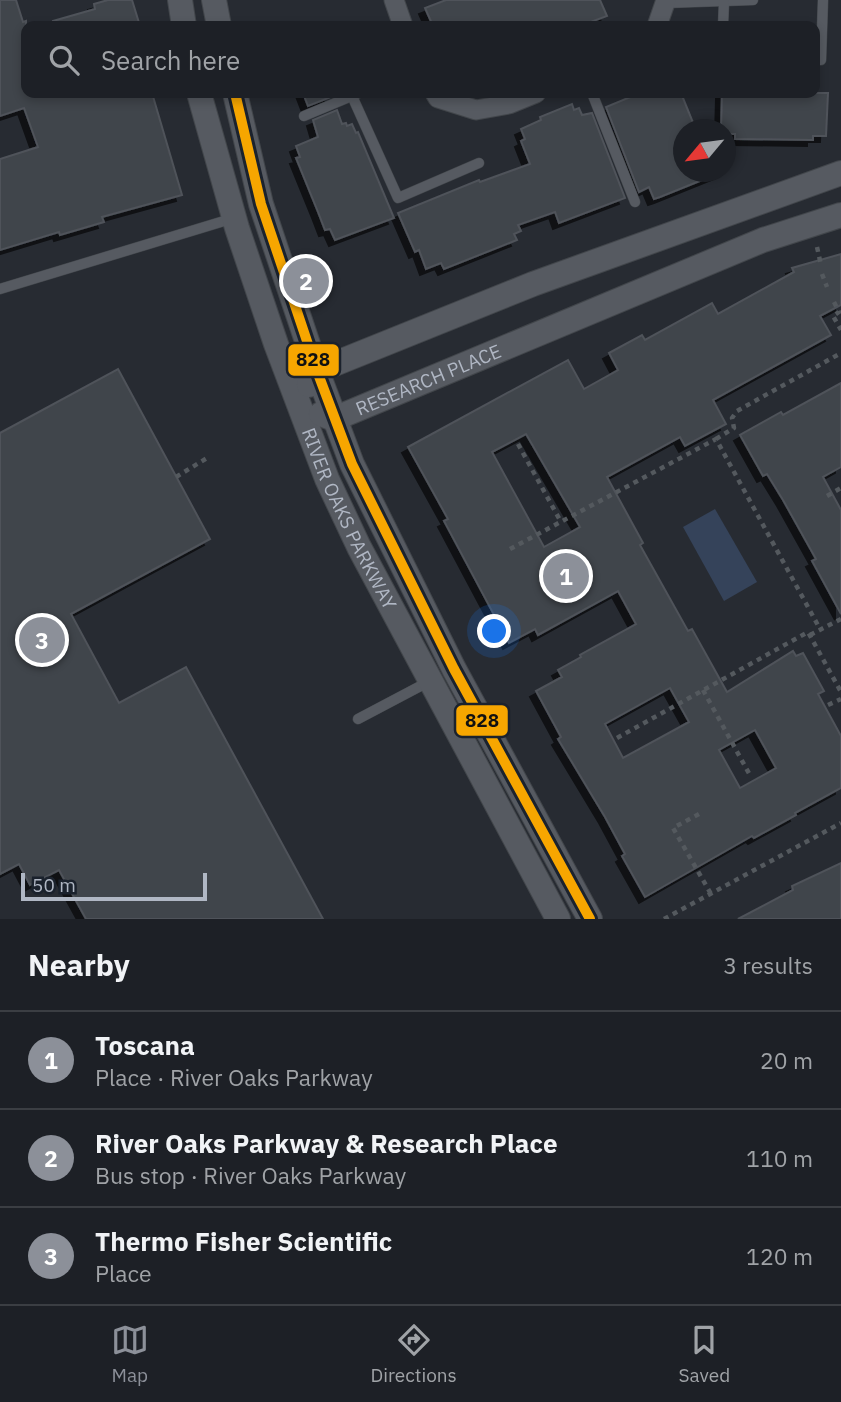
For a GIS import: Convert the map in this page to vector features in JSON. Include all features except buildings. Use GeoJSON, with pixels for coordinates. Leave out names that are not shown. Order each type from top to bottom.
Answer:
{"type":"FeatureCollection","features":[{"type":"Feature","properties":{"kind":"street"},"geometry":{"type":"LineString","coordinates":[[180,0],[183,21]]}},
{"type":"Feature","properties":{"kind":"street"},"geometry":{"type":"LineString","coordinates":[[214,0],[218,21]]}},
{"type":"Feature","properties":{"kind":"street"},"geometry":{"type":"LineString","coordinates":[[397,1],[402,21]]}},
{"type":"Feature","properties":{"kind":"street"},"geometry":{"type":"LineString","coordinates":[[659,21],[666,2]]}},
{"type":"Feature","properties":{"kind":"street","name":"RIVER OAKS PARKWAY"},"geometry":{"type":"LineString","coordinates":[[200,98],[234,218],[298,406],[327,479],[359,547],[555,913]]}},
{"type":"Feature","properties":{"kind":"street","name":"RIVER OAKS PARKWAY"},"geometry":{"type":"LineString","coordinates":[[236,98],[261,204],[334,419],[371,505],[454,669],[590,919]]}},
{"type":"Feature","properties":{"kind":"street"},"geometry":{"type":"LineString","coordinates":[[438,98],[476,110],[509,104],[524,98]]}},
{"type":"Feature","properties":{"kind":"street"},"geometry":{"type":"LineString","coordinates":[[298,406],[317,371],[533,284],[841,173]]}},
{"type":"Feature","properties":{"kind":"street","name":"RESEARCH PLACE"},"geometry":{"type":"LineString","coordinates":[[298,406],[334,419],[763,240],[841,215]]}},
{"type":"Feature","properties":{"kind":"street"},"geometry":{"type":"LineString","coordinates":[[430,681],[454,669]]}},
{"type":"Feature","properties":{"kind":"street"},"geometry":{"type":"LineString","coordinates":[[555,913],[577,894]]}},
{"type":"Feature","properties":{"kind":"lane"},"geometry":{"type":"LineString","coordinates":[[666,2],[753,0]]}},
{"type":"Feature","properties":{"kind":"lane"},"geometry":{"type":"LineString","coordinates":[[820,60],[823,0]]}},
{"type":"Feature","properties":{"kind":"lane"},"geometry":{"type":"LineString","coordinates":[[723,21],[724,2]]}},
{"type":"Feature","properties":{"kind":"lane"},"geometry":{"type":"LineString","coordinates":[[304,116],[346,98]]}},
{"type":"Feature","properties":{"kind":"lane"},"geometry":{"type":"LineString","coordinates":[[357,98],[398,198],[479,163]]}},
{"type":"Feature","properties":{"kind":"lane"},"geometry":{"type":"LineString","coordinates":[[594,98],[635,202]]}},
{"type":"Feature","properties":{"kind":"lane"},"geometry":{"type":"LineString","coordinates":[[0,289],[234,218]]}},
{"type":"Feature","properties":{"kind":"lane"},"geometry":{"type":"LineString","coordinates":[[358,719],[430,681]]}},
{"type":"Feature","properties":{"kind":"path"},"geometry":{"type":"LineString","coordinates":[[817,247],[821,265]]}},
{"type":"Feature","properties":{"kind":"path"},"geometry":{"type":"LineString","coordinates":[[822,274],[827,287]]}},
{"type":"Feature","properties":{"kind":"path"},"geometry":{"type":"LineString","coordinates":[[834,302],[839,312],[833,316],[841,330]]}},
{"type":"Feature","properties":{"kind":"path"},"geometry":{"type":"LineString","coordinates":[[510,550],[716,439],[734,428],[732,418],[737,411],[841,353]]}},
{"type":"Feature","properties":{"kind":"path"},"geometry":{"type":"LineString","coordinates":[[716,439],[820,629]]}},
{"type":"Feature","properties":{"kind":"path"},"geometry":{"type":"LineString","coordinates":[[518,444],[561,522]]}},
{"type":"Feature","properties":{"kind":"path"},"geometry":{"type":"LineString","coordinates":[[176,477],[207,458]]}},
{"type":"Feature","properties":{"kind":"path"},"geometry":{"type":"LineString","coordinates":[[827,495],[841,488]]}},
{"type":"Feature","properties":{"kind":"path"},"geometry":{"type":"LineString","coordinates":[[810,635],[841,620]]}},
{"type":"Feature","properties":{"kind":"path"},"geometry":{"type":"LineString","coordinates":[[617,738],[808,632],[841,692]]}},
{"type":"Feature","properties":{"kind":"path"},"geometry":{"type":"LineString","coordinates":[[703,690],[751,777]]}},
{"type":"Feature","properties":{"kind":"path"},"geometry":{"type":"LineString","coordinates":[[828,705],[841,699]]}},
{"type":"Feature","properties":{"kind":"path"},"geometry":{"type":"LineString","coordinates":[[699,814],[673,828],[711,894]]}},
{"type":"Feature","properties":{"kind":"path"},"geometry":{"type":"LineString","coordinates":[[664,919],[841,823]]}},
{"type":"Feature","properties":{"kind":"water"},"geometry":{"type":"Polygon","coordinates":[[[715,509],[757,582],[724,601],[683,527],[715,509]]]}},
{"type":"Feature","properties":{"kind":"transit line","name":"828"},"geometry":{"type":"LineString","coordinates":[[236,98],[261,204],[317,371],[352,464],[454,669],[590,919]]}},
{"type":"Feature","properties":{"kind":"place","name":"River Oaks Parkway & Research Place"},"geometry":{"type":"Point","coordinates":[306,281]}},
{"type":"Feature","properties":{"kind":"place","name":"Toscana"},"geometry":{"type":"Point","coordinates":[566,576]}},
{"type":"Feature","properties":{"kind":"place","name":"Thermo Fisher Scientific"},"geometry":{"type":"Point","coordinates":[42,640]}}]}
